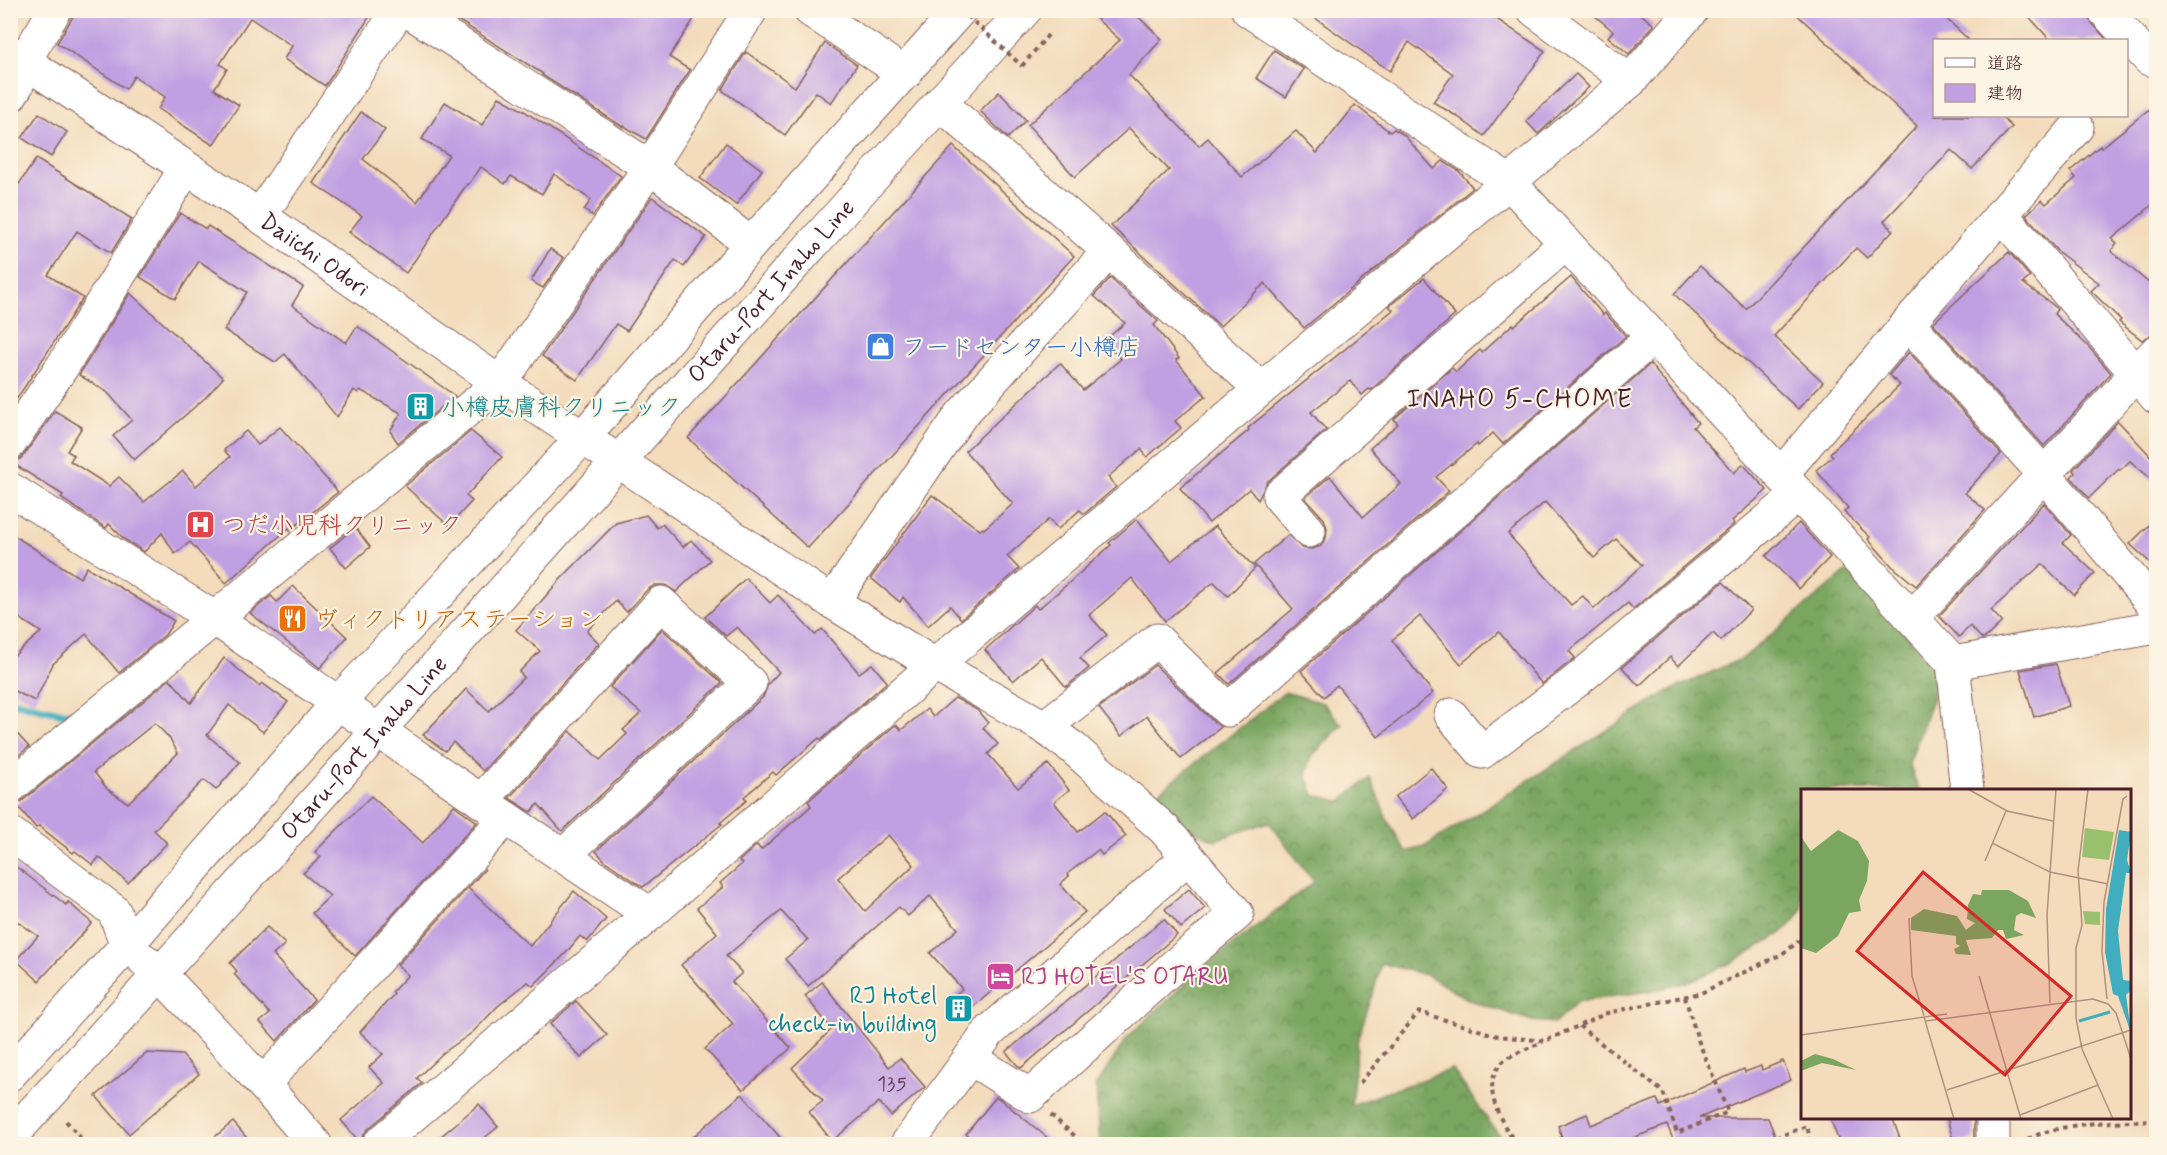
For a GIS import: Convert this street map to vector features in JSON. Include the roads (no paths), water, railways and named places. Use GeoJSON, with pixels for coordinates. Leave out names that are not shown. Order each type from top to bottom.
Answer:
{"type":"FeatureCollection","features":[{"type":"Feature","properties":{"kind":"street"},"geometry":{"type":"LineString","coordinates":[[10,96],[17,86],[17,57],[54,10]]}},
{"type":"Feature","properties":{"kind":"street"},"geometry":{"type":"LineString","coordinates":[[260,216],[399,10]]}},
{"type":"Feature","properties":{"kind":"street"},"geometry":{"type":"LineString","coordinates":[[407,10],[650,167],[751,244]]}},
{"type":"Feature","properties":{"kind":"street"},"geometry":{"type":"LineString","coordinates":[[10,787],[500,383],[650,167],[751,10]]}},
{"type":"Feature","properties":{"kind":"street"},"geometry":{"type":"LineString","coordinates":[[810,10],[905,74]]}},
{"type":"Feature","properties":{"kind":"street","name":"Otaru-Port Inaho Line"},"geometry":{"type":"LineString","coordinates":[[10,1074],[127,945],[338,703],[582,437],[961,10]]}},
{"type":"Feature","properties":{"kind":"street","name":"Otaru-Port Inaho Line"},"geometry":{"type":"LineString","coordinates":[[10,1137],[161,975],[378,729],[1025,10]]}},
{"type":"Feature","properties":{"kind":"street"},"geometry":{"type":"LineString","coordinates":[[1248,10],[1508,182],[1790,484],[1953,663],[1967,789]]}},
{"type":"Feature","properties":{"kind":"street"},"geometry":{"type":"LineString","coordinates":[[1534,10],[1630,81]]}},
{"type":"Feature","properties":{"kind":"street"},"geometry":{"type":"LineString","coordinates":[[379,1144],[650,914],[935,666],[1261,389],[1630,81],[1692,10]]}},
{"type":"Feature","properties":{"kind":"street"},"geometry":{"type":"LineString","coordinates":[[2104,10],[2149,59]]}},
{"type":"Feature","properties":{"kind":"street","name":"Daiichi Odori"},"geometry":{"type":"LineString","coordinates":[[17,57],[260,216],[500,383],[832,602],[935,666],[1044,727],[1072,747],[1164,829],[1237,914],[1175,965],[1030,1096],[970,1058]]}},
{"type":"Feature","properties":{"kind":"street"},"geometry":{"type":"LineString","coordinates":[[939,103],[1109,251],[1261,389]]}},
{"type":"Feature","properties":{"kind":"street"},"geometry":{"type":"LineString","coordinates":[[1451,715],[1482,752],[1575,682],[1790,484],[1908,323],[2077,127]]}},
{"type":"Feature","properties":{"kind":"street"},"geometry":{"type":"LineString","coordinates":[[10,443],[62,367],[186,168]]}},
{"type":"Feature","properties":{"kind":"street"},"geometry":{"type":"LineString","coordinates":[[1912,618],[2045,475],[2150,374],[2001,214]]}},
{"type":"Feature","properties":{"kind":"street"},"geometry":{"type":"LineString","coordinates":[[1309,531],[1279,496],[1566,243]]}},
{"type":"Feature","properties":{"kind":"street"},"geometry":{"type":"LineString","coordinates":[[832,602],[961,415],[1109,251]]}},
{"type":"Feature","properties":{"kind":"street"},"geometry":{"type":"LineString","coordinates":[[1908,323],[2045,475],[2157,608]]}},
{"type":"Feature","properties":{"kind":"street"},"geometry":{"type":"LineString","coordinates":[[1044,727],[1157,640],[1228,710],[1653,337]]}},
{"type":"Feature","properties":{"kind":"street"},"geometry":{"type":"LineString","coordinates":[[10,489],[214,618],[650,914]]}},
{"type":"Feature","properties":{"kind":"street"},"geometry":{"type":"LineString","coordinates":[[263,1084],[494,810],[661,603],[750,683],[563,856]]}},
{"type":"Feature","properties":{"kind":"street"},"geometry":{"type":"LineString","coordinates":[[1953,663],[2157,627]]}},
{"type":"Feature","properties":{"kind":"street"},"geometry":{"type":"LineString","coordinates":[[10,832],[114,911],[127,945],[161,975],[263,1084],[315,1144]]}},
{"type":"Feature","properties":{"kind":"street"},"geometry":{"type":"LineString","coordinates":[[907,1144],[988,1032],[1188,857]]}},
{"type":"Feature","properties":{"kind":"street"},"geometry":{"type":"LineString","coordinates":[[1993,1119],[1993,1144]]}},
{"type":"Feature","properties":{"kind":"waterway"},"geometry":{"type":"LineString","coordinates":[[10,701],[70,715]]}},
{"type":"Feature","properties":{"kind":"place","name":"フードセンター小樽店"},"geometry":{"type":"Point","coordinates":[881,347]}},
{"type":"Feature","properties":{"kind":"place","name":"小樽皮膚科クリニック"},"geometry":{"type":"Point","coordinates":[420,407]}},
{"type":"Feature","properties":{"kind":"place","name":"つだ小児科クリニック"},"geometry":{"type":"Point","coordinates":[201,525]}},
{"type":"Feature","properties":{"kind":"place","name":"ヴィクトリアステーション"},"geometry":{"type":"Point","coordinates":[293,619]}},
{"type":"Feature","properties":{"kind":"place","name":"RJ HOTEL'S OTARU"},"geometry":{"type":"Point","coordinates":[1000,976]}},
{"type":"Feature","properties":{"kind":"place","name":"RJ Hotel check-in building"},"geometry":{"type":"Point","coordinates":[958,1009]}},
{"type":"Feature","properties":{"kind":"district","name":"INAHO 5-CHOME"},"geometry":{"type":"Point","coordinates":[1520,398]}}]}
